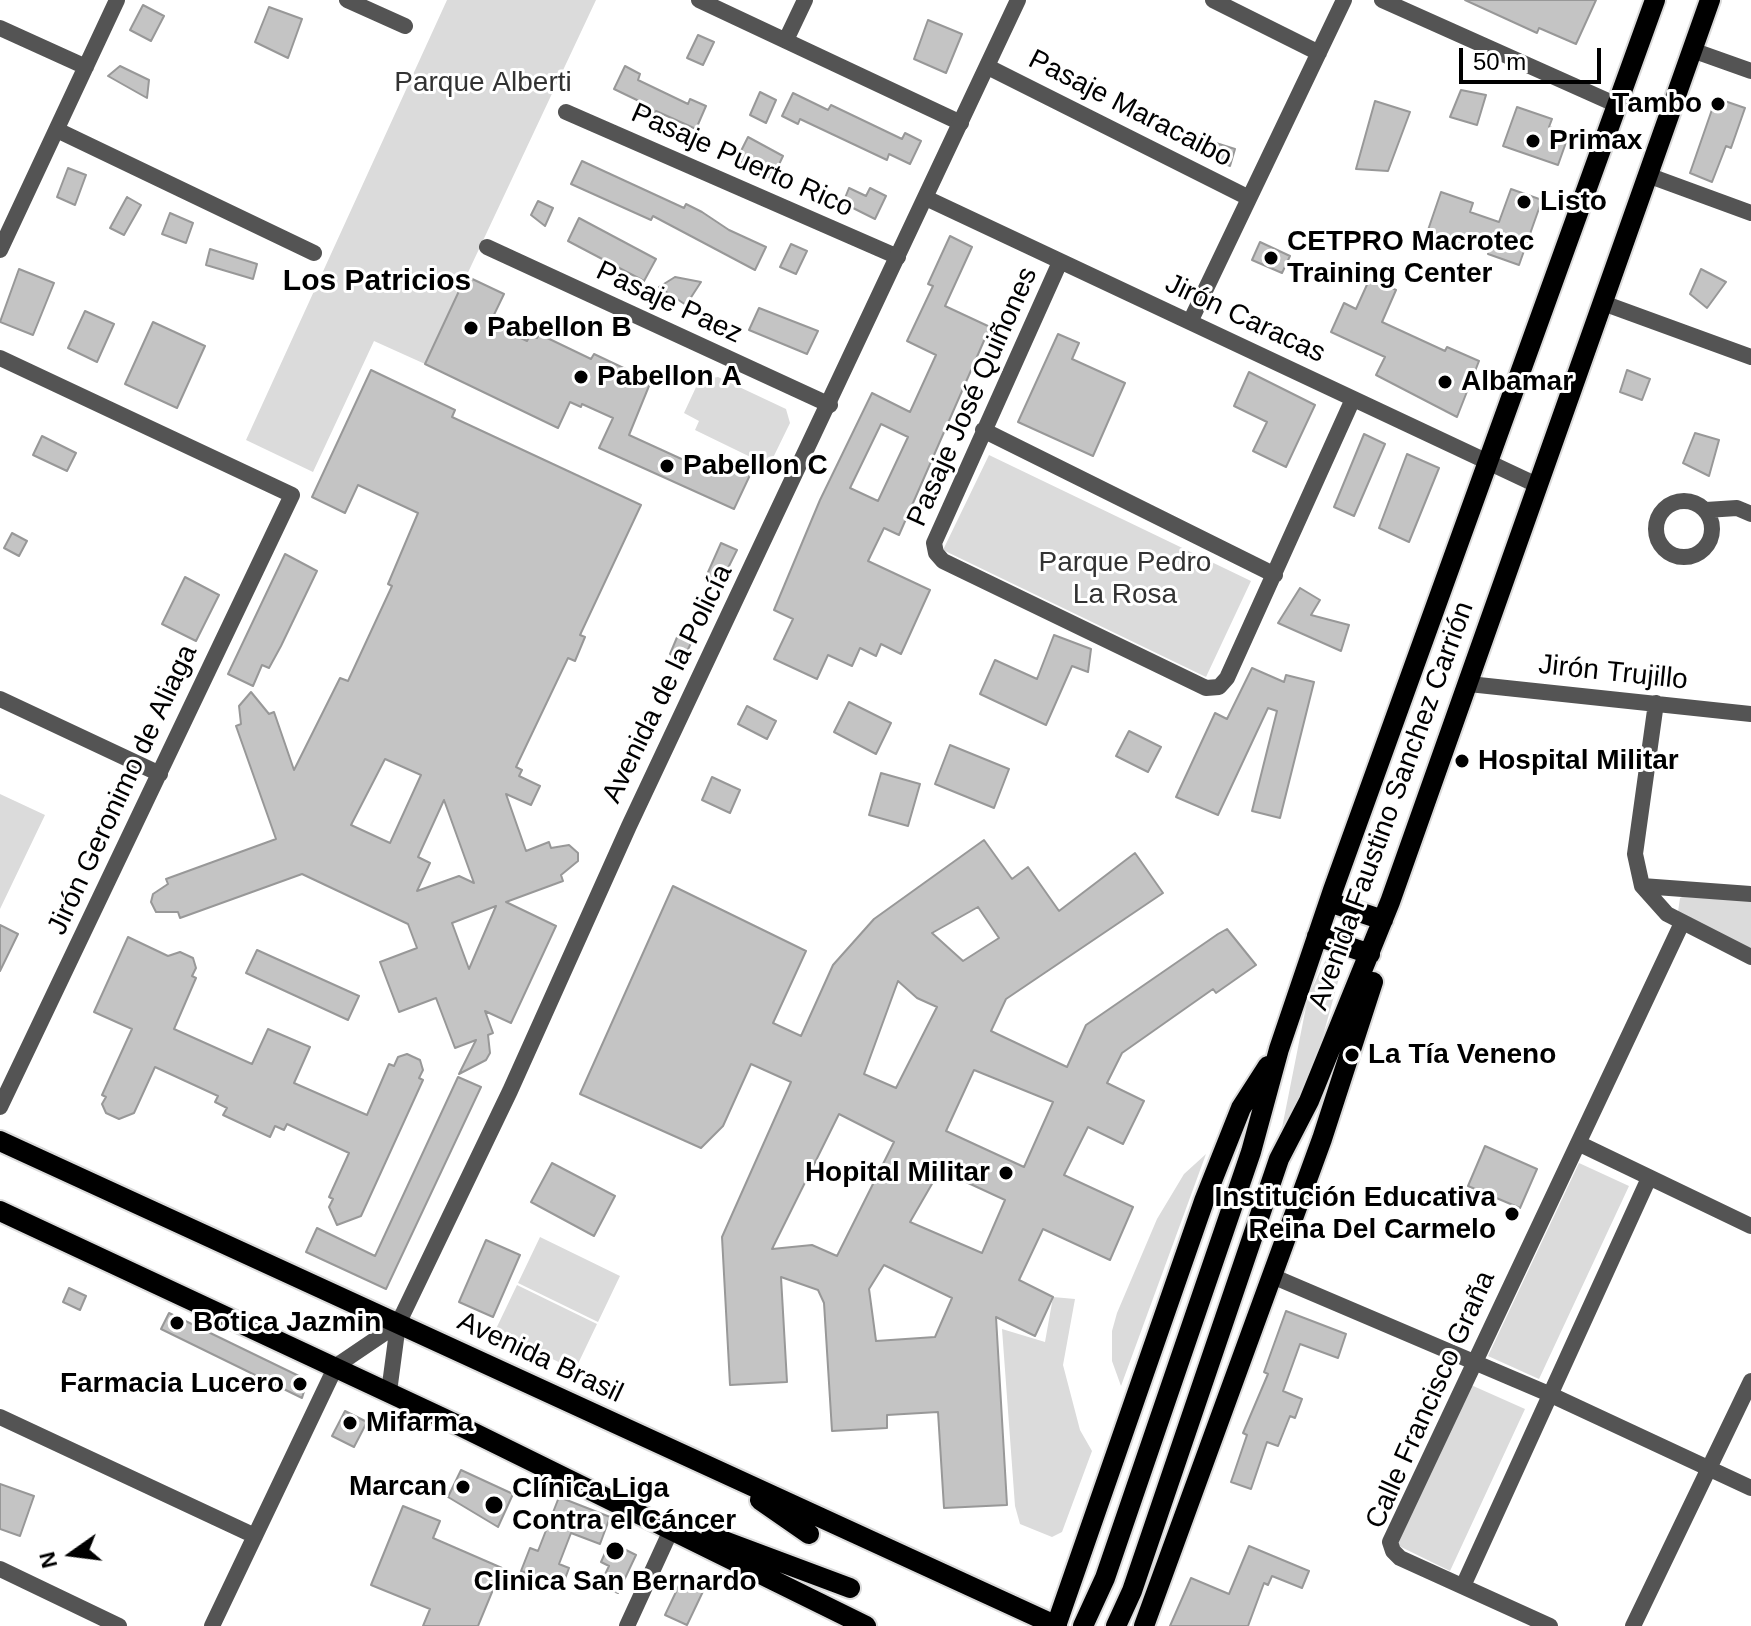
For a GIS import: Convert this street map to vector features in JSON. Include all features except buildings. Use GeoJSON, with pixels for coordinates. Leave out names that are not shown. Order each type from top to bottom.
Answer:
{"type":"FeatureCollection","features":[{"type":"Feature","properties":{"kind":"main road","name":"Avenida Faustino Sanchez Carrión"},"geometry":{"type":"LineString","coordinates":[[1083,1626],[1105,1578],[1251,1152],[1279,1049],[1317,936],[1655,0]]}},
{"type":"Feature","properties":{"kind":"main road","name":"Avenida Faustino Sanchez Carrión"},"geometry":{"type":"LineString","coordinates":[[1116,1626],[1132,1591],[1279,1159],[1309,1101],[1383,920],[1650,176],[1710,0]]}},
{"type":"Feature","properties":{"kind":"main road"},"geometry":{"type":"LineString","coordinates":[[1144,1626],[1322,1139],[1376,972],[1383,920],[1329,902]]}},
{"type":"Feature","properties":{"kind":"main road"},"geometry":{"type":"LineString","coordinates":[[1317,936],[1370,954]]}},
{"type":"Feature","properties":{"kind":"main road"},"geometry":{"type":"LineString","coordinates":[[1056,1626],[1204,1201],[1241,1108],[1279,1049]]}},
{"type":"Feature","properties":{"kind":"main road","name":"Avenida Brasil"},"geometry":{"type":"LineString","coordinates":[[0,1141],[1056,1626]]}},
{"type":"Feature","properties":{"kind":"main road"},"geometry":{"type":"LineString","coordinates":[[0,1211],[336,1366],[672,1528],[866,1626]]}},
{"type":"Feature","properties":{"kind":"main road"},"geometry":{"type":"LineString","coordinates":[[712,1468],[809,1534]]}},
{"type":"Feature","properties":{"kind":"main road"},"geometry":{"type":"LineString","coordinates":[[672,1528],[695,1530],[850,1588]]}},
{"type":"Feature","properties":{"kind":"street"},"geometry":{"type":"LineString","coordinates":[[0,250],[117,0]]}},
{"type":"Feature","properties":{"kind":"street"},"geometry":{"type":"LineString","coordinates":[[347,0],[405,26]]}},
{"type":"Feature","properties":{"kind":"street"},"geometry":{"type":"LineString","coordinates":[[699,0],[961,123]]}},
{"type":"Feature","properties":{"kind":"street"},"geometry":{"type":"LineString","coordinates":[[786,40],[805,0]]}},
{"type":"Feature","properties":{"kind":"street","name":"Avenida de la Policía"},"geometry":{"type":"LineString","coordinates":[[398,1324],[898,257],[928,199],[1018,0]]}},
{"type":"Feature","properties":{"kind":"street"},"geometry":{"type":"LineString","coordinates":[[1213,0],[1319,53]]}},
{"type":"Feature","properties":{"kind":"street"},"geometry":{"type":"LineString","coordinates":[[1190,322],[1344,0]]}},
{"type":"Feature","properties":{"kind":"street"},"geometry":{"type":"LineString","coordinates":[[1382,0],[1617,105]]}},
{"type":"Feature","properties":{"kind":"street"},"geometry":{"type":"LineString","coordinates":[[0,28],[86,67]]}},
{"type":"Feature","properties":{"kind":"street"},"geometry":{"type":"LineString","coordinates":[[1692,50],[1751,71]]}},
{"type":"Feature","properties":{"kind":"street","name":"Pasaje Maracaibo"},"geometry":{"type":"LineString","coordinates":[[988,67],[1249,198]]}},
{"type":"Feature","properties":{"kind":"street","name":"Pasaje Puerto Rico"},"geometry":{"type":"LineString","coordinates":[[566,112],[898,257]]}},
{"type":"Feature","properties":{"kind":"street"},"geometry":{"type":"LineString","coordinates":[[57,130],[314,253]]}},
{"type":"Feature","properties":{"kind":"street"},"geometry":{"type":"LineString","coordinates":[[1650,176],[1751,213]]}},
{"type":"Feature","properties":{"kind":"street","name":"Jirón Caracas"},"geometry":{"type":"LineString","coordinates":[[928,199],[1539,486]]}},
{"type":"Feature","properties":{"kind":"street","name":"Pasaje Paez"},"geometry":{"type":"LineString","coordinates":[[487,247],[830,405]]}},
{"type":"Feature","properties":{"kind":"street","name":"Pasaje José Quiñones"},"geometry":{"type":"LineString","coordinates":[[1060,262],[934,543],[936,553],[943,561],[1206,688],[1219,687],[1275,575]]}},
{"type":"Feature","properties":{"kind":"street"},"geometry":{"type":"LineString","coordinates":[[1603,303],[1751,357]]}},
{"type":"Feature","properties":{"kind":"street","name":"Jirón Geronimo de Aliaga"},"geometry":{"type":"LineString","coordinates":[[0,358],[292,495],[0,1107]]}},
{"type":"Feature","properties":{"kind":"street"},"geometry":{"type":"LineString","coordinates":[[983,430],[1275,575],[1353,399]]}},
{"type":"Feature","properties":{"kind":"street"},"geometry":{"type":"LineString","coordinates":[[1706,510],[1737,508],[1751,514]]}},
{"type":"Feature","properties":{"kind":"street","name":"Jirón Trujillo"},"geometry":{"type":"LineString","coordinates":[[1469,684],[1751,714]]}},
{"type":"Feature","properties":{"kind":"street"},"geometry":{"type":"LineString","coordinates":[[0,699],[160,774]]}},
{"type":"Feature","properties":{"kind":"street"},"geometry":{"type":"LineString","coordinates":[[1656,703],[1635,854],[1642,886],[1652,901],[1682,923],[1751,957]]}},
{"type":"Feature","properties":{"kind":"street"},"geometry":{"type":"LineString","coordinates":[[1642,886],[1751,894]]}},
{"type":"Feature","properties":{"kind":"street","name":"Calle Francisco Graña"},"geometry":{"type":"LineString","coordinates":[[1463,1586],[1393,1551],[1390,1542],[1682,923]]}},
{"type":"Feature","properties":{"kind":"street"},"geometry":{"type":"LineString","coordinates":[[1580,1144],[1751,1226]]}},
{"type":"Feature","properties":{"kind":"street"},"geometry":{"type":"LineString","coordinates":[[1550,1626],[1463,1586],[1649,1178]]}},
{"type":"Feature","properties":{"kind":"street"},"geometry":{"type":"LineString","coordinates":[[1272,1276],[1549,1394],[1751,1488]]}},
{"type":"Feature","properties":{"kind":"street"},"geometry":{"type":"LineString","coordinates":[[212,1626],[336,1366],[398,1324]]}},
{"type":"Feature","properties":{"kind":"street"},"geometry":{"type":"LineString","coordinates":[[389,1392],[398,1324]]}},
{"type":"Feature","properties":{"kind":"street"},"geometry":{"type":"LineString","coordinates":[[1633,1626],[1751,1381]]}},
{"type":"Feature","properties":{"kind":"street"},"geometry":{"type":"LineString","coordinates":[[0,1417],[255,1536]]}},
{"type":"Feature","properties":{"kind":"street"},"geometry":{"type":"LineString","coordinates":[[627,1626],[672,1528]]}},
{"type":"Feature","properties":{"kind":"street"},"geometry":{"type":"LineString","coordinates":[[0,1569],[119,1626]]}},
{"type":"Feature","properties":{"kind":"green space","name":"Parque Alberti"},"geometry":{"type":"Polygon","coordinates":[[[447,0],[596,0],[425,364],[374,341],[313,472],[246,440],[447,0]]]}},
{"type":"Feature","properties":{"kind":"green space"},"geometry":{"type":"Polygon","coordinates":[[[718,377],[786,409],[790,423],[769,466],[695,430],[699,421],[684,413],[697,385],[705,379],[718,377]]]}},
{"type":"Feature","properties":{"kind":"green space","name":"Parque Pedro La Rosa"},"geometry":{"type":"Polygon","coordinates":[[[989,455],[1251,581],[1206,677],[943,550],[989,455]]]}},
{"type":"Feature","properties":{"kind":"green space"},"geometry":{"type":"Polygon","coordinates":[[[0,794],[45,815],[0,909],[0,794]]]}},
{"type":"Feature","properties":{"kind":"green space"},"geometry":{"type":"Polygon","coordinates":[[[1693,892],[1751,895],[1751,959],[1678,912],[1680,898],[1693,892]]]}},
{"type":"Feature","properties":{"kind":"green space"},"geometry":{"type":"Polygon","coordinates":[[[1329,953],[1344,960],[1316,1061],[1281,1133],[1308,997],[1329,953]]]}},
{"type":"Feature","properties":{"kind":"green space"},"geometry":{"type":"Polygon","coordinates":[[[1206,1154],[1121,1386],[1112,1361],[1112,1331],[1117,1313],[1157,1219],[1184,1174],[1206,1154]]]}},
{"type":"Feature","properties":{"kind":"green space"},"geometry":{"type":"Polygon","coordinates":[[[1579,1163],[1629,1186],[1539,1379],[1488,1356],[1579,1163]]]}},
{"type":"Feature","properties":{"kind":"green space"},"geometry":{"type":"Polygon","coordinates":[[[540,1237],[620,1276],[598,1322],[518,1283],[540,1237]]]}},
{"type":"Feature","properties":{"kind":"green space"},"geometry":{"type":"Polygon","coordinates":[[[517,1285],[597,1324],[575,1370],[495,1331],[517,1285]]]}},
{"type":"Feature","properties":{"kind":"green space"},"geometry":{"type":"Polygon","coordinates":[[[1053,1297],[1075,1299],[1063,1365],[1080,1430],[1092,1451],[1062,1532],[1052,1537],[1020,1524],[1015,1506],[1002,1329],[1045,1342],[1053,1297]]]}},
{"type":"Feature","properties":{"kind":"green space"},"geometry":{"type":"Polygon","coordinates":[[[1471,1385],[1525,1409],[1450,1571],[1397,1545],[1471,1385]]]}},
{"type":"Feature","properties":{"kind":"place","name":"Tambo"},"geometry":{"type":"Point","coordinates":[1718,104]}},
{"type":"Feature","properties":{"kind":"place","name":"Primax"},"geometry":{"type":"Point","coordinates":[1533,141]}},
{"type":"Feature","properties":{"kind":"place","name":"Listo"},"geometry":{"type":"Point","coordinates":[1524,202]}},
{"type":"Feature","properties":{"kind":"place","name":"CETPRO Macrotec Training Center"},"geometry":{"type":"Point","coordinates":[1271,258]}},
{"type":"Feature","properties":{"kind":"place","name":"Pabellon B"},"geometry":{"type":"Point","coordinates":[471,328]}},
{"type":"Feature","properties":{"kind":"place","name":"Pabellon A"},"geometry":{"type":"Point","coordinates":[581,377]}},
{"type":"Feature","properties":{"kind":"place","name":"Albamar"},"geometry":{"type":"Point","coordinates":[1445,382]}},
{"type":"Feature","properties":{"kind":"place","name":"Pabellon C"},"geometry":{"type":"Point","coordinates":[667,466]}},
{"type":"Feature","properties":{"kind":"place","name":"Hospital Militar"},"geometry":{"type":"Point","coordinates":[1462,761]}},
{"type":"Feature","properties":{"kind":"place","name":"La Tía Veneno"},"geometry":{"type":"Point","coordinates":[1352,1055]}},
{"type":"Feature","properties":{"kind":"place","name":"Hopital Militar"},"geometry":{"type":"Point","coordinates":[1006,1173]}},
{"type":"Feature","properties":{"kind":"place","name":"Institución Educativa Reina Del Carmelo"},"geometry":{"type":"Point","coordinates":[1512,1214]}},
{"type":"Feature","properties":{"kind":"place","name":"Botica Jazmin"},"geometry":{"type":"Point","coordinates":[177,1323]}},
{"type":"Feature","properties":{"kind":"place","name":"Farmacia Lucero"},"geometry":{"type":"Point","coordinates":[300,1384]}},
{"type":"Feature","properties":{"kind":"place","name":"Mifarma"},"geometry":{"type":"Point","coordinates":[350,1423]}},
{"type":"Feature","properties":{"kind":"place","name":"Marcan"},"geometry":{"type":"Point","coordinates":[463,1487]}},
{"type":"Feature","properties":{"kind":"place","name":"Clínica Liga Contra el Cáncer"},"geometry":{"type":"Point","coordinates":[494,1505]}},
{"type":"Feature","properties":{"kind":"place","name":"Clinica San Bernardo"},"geometry":{"type":"Point","coordinates":[615,1551]}},
{"type":"Feature","properties":{"kind":"district","name":"Los Patricios"},"geometry":{"type":"Point","coordinates":[377,282]}}]}
